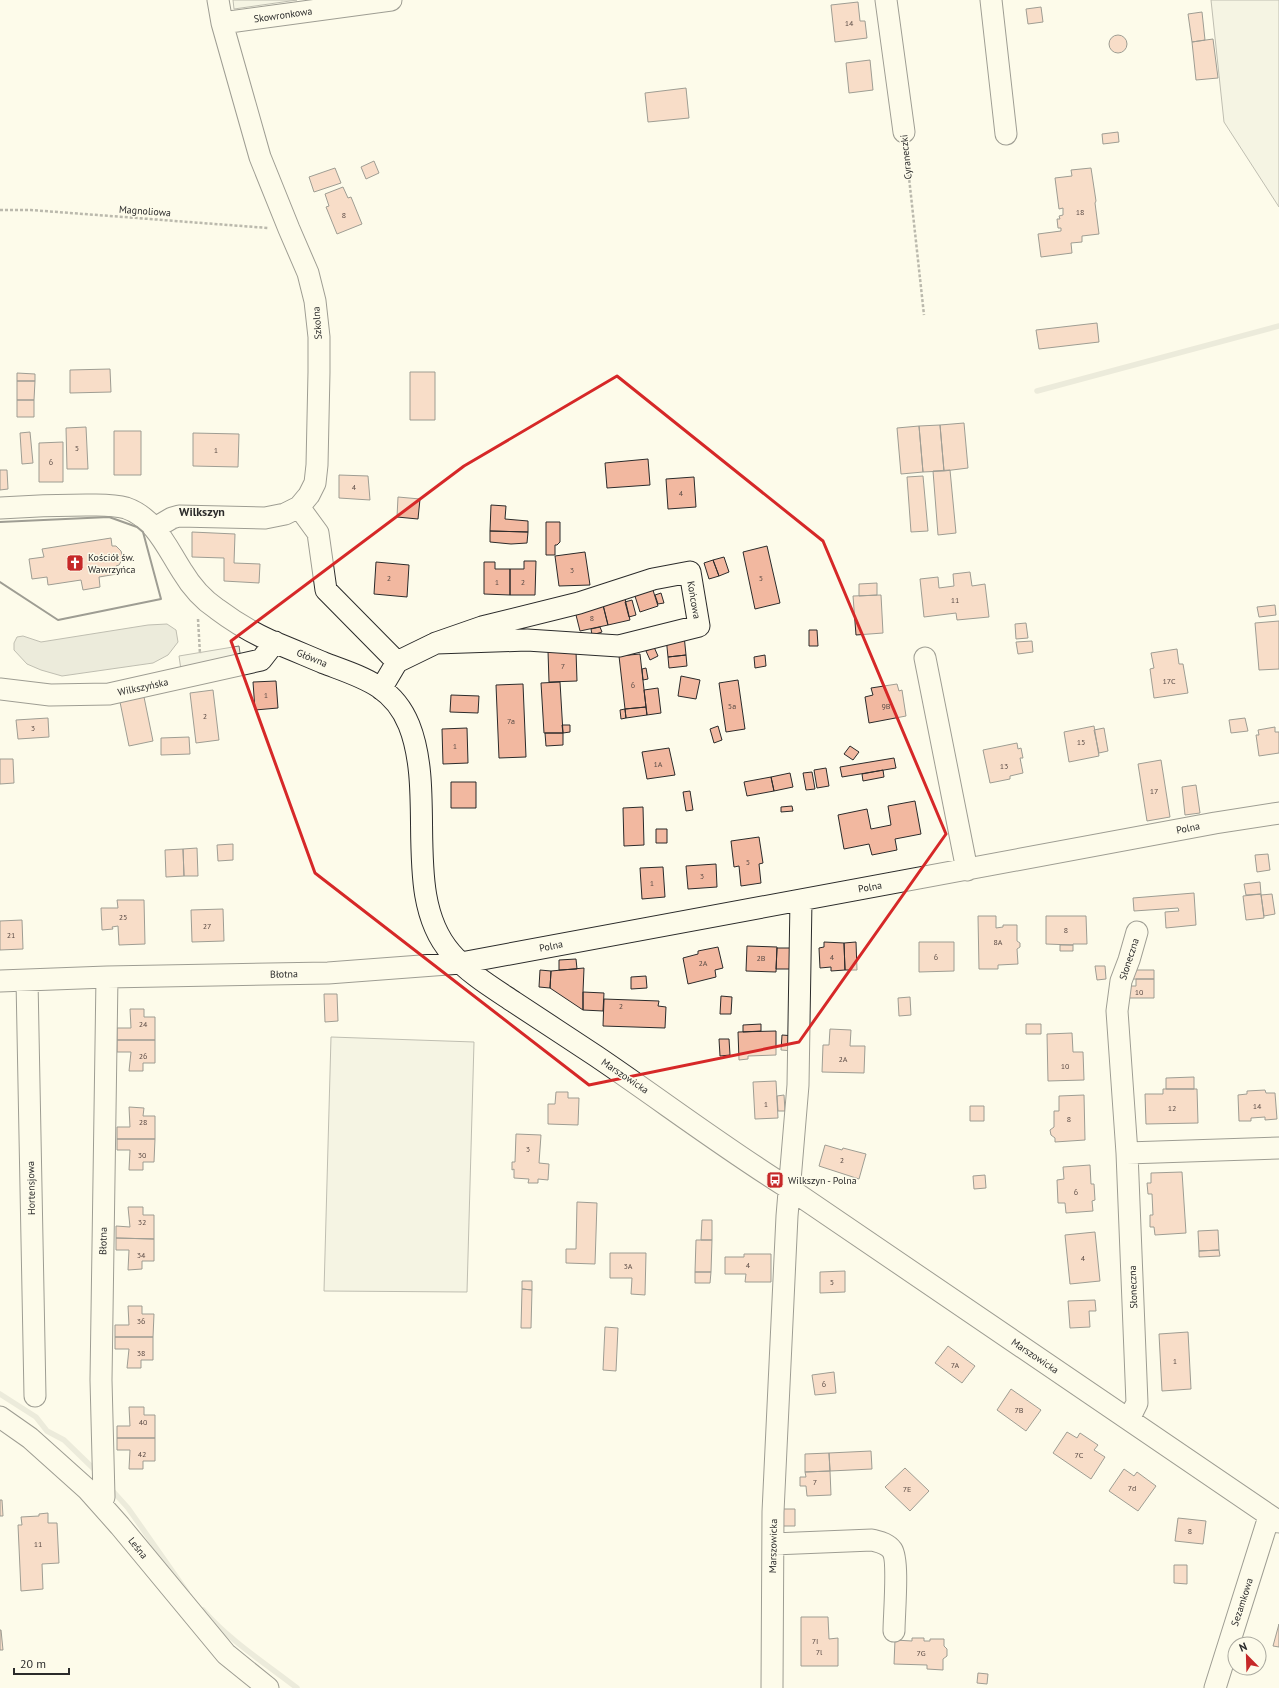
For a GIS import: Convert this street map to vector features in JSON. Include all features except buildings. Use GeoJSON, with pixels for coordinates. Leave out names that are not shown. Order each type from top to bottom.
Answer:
{"type":"FeatureCollection","features":[{"type":"Feature","properties":{"kind":"street","name":"Szkolna"},"geometry":{"type":"LineString","coordinates":[[155,528],[172,518],[179,516],[265,518],[285,514],[299,506],[309,495],[315,483],[319,419],[318,337],[315,301],[308,273],[260,157],[222,23],[218,0]]}},
{"type":"Feature","properties":{"kind":"street","name":"Skowronkowa"},"geometry":{"type":"LineString","coordinates":[[222,23],[391,0]]}},
{"type":"Feature","properties":{"kind":"street","name":"Cyraneczki"},"geometry":{"type":"LineString","coordinates":[[886,0],[904,132]]}},
{"type":"Feature","properties":{"kind":"street"},"geometry":{"type":"LineString","coordinates":[[991,0],[1006,134]]}},
{"type":"Feature","properties":{"kind":"street","name":"Główna"},"geometry":{"type":"LineString","coordinates":[[0,508],[66,505],[117,506],[136,513],[155,528],[183,573],[202,598],[228,617],[274,642],[366,678],[381,689],[398,707],[406,719],[416,746],[421,790],[424,881],[427,907],[431,920],[442,941],[461,963]]}},
{"type":"Feature","properties":{"kind":"street"},"geometry":{"type":"LineString","coordinates":[[299,506],[318,533],[326,590],[397,662],[381,689]]}},
{"type":"Feature","properties":{"kind":"street","name":"Końcowa"},"geometry":{"type":"LineString","coordinates":[[397,662],[436,643],[482,627],[579,603],[653,579],[690,572],[699,626],[619,646],[527,640],[436,643]]}},
{"type":"Feature","properties":{"kind":"street","name":"Wilkszyńska"},"geometry":{"type":"LineString","coordinates":[[0,689],[50,695],[109,694],[261,660],[274,642]]}},
{"type":"Feature","properties":{"kind":"street"},"geometry":{"type":"LineString","coordinates":[[925,658],[967,870]]}},
{"type":"Feature","properties":{"kind":"street","name":"Polna"},"geometry":{"type":"LineString","coordinates":[[461,963],[1208,824],[1279,813]]}},
{"type":"Feature","properties":{"kind":"street","name":"Marszowicka"},"geometry":{"type":"LineString","coordinates":[[772,1688],[773,1544],[787,1216],[798,1085],[801,900]]}},
{"type":"Feature","properties":{"kind":"street","name":"Słoneczna"},"geometry":{"type":"LineString","coordinates":[[1129,1419],[1138,1403],[1127,1153],[1118,1011],[1121,981],[1137,932]]}},
{"type":"Feature","properties":{"kind":"street","name":"Błotna"},"geometry":{"type":"LineString","coordinates":[[0,981],[108,977],[328,974],[461,963]]}},
{"type":"Feature","properties":{"kind":"street","name":"Marszowicka"},"geometry":{"type":"LineString","coordinates":[[461,963],[503,995],[638,1084],[747,1162],[790,1189],[1275,1519]]}},
{"type":"Feature","properties":{"kind":"street","name":"Błotna"},"geometry":{"type":"LineString","coordinates":[[101,1504],[104,1497],[101,1380],[108,977]]}},
{"type":"Feature","properties":{"kind":"street","name":"Hortensjowa"},"geometry":{"type":"LineString","coordinates":[[27,980],[36,1396]]}},
{"type":"Feature","properties":{"kind":"street"},"geometry":{"type":"LineString","coordinates":[[1127,1153],[1279,1148]]}},
{"type":"Feature","properties":{"kind":"street","name":"Leśna"},"geometry":{"type":"LineString","coordinates":[[0,1417],[30,1438],[88,1490],[226,1654],[268,1688]]}},
{"type":"Feature","properties":{"kind":"street","name":"Sezamkowa"},"geometry":{"type":"LineString","coordinates":[[1215,1688],[1267,1524],[1275,1519]]}},
{"type":"Feature","properties":{"kind":"street"},"geometry":{"type":"LineString","coordinates":[[773,1544],[872,1540],[886,1544],[892,1550],[896,1563],[894,1631]]}},
{"type":"Feature","properties":{"kind":"path","name":"Cyraneczki"},"geometry":{"type":"LineString","coordinates":[[904,132],[924,315]]}},
{"type":"Feature","properties":{"kind":"path","name":"Magnoliowa"},"geometry":{"type":"LineString","coordinates":[[0,210],[39,211],[289,229]]}},
{"type":"Feature","properties":{"kind":"path"},"geometry":{"type":"LineString","coordinates":[[201,674],[198,617],[202,598]]}},
{"type":"Feature","properties":{"kind":"highlighted area"},"geometry":{"type":"Polygon","coordinates":[[[617,376],[823,541],[946,834],[799,1042],[589,1085],[315,873],[231,641],[464,466],[617,376]]]}},
{"type":"Feature","properties":{"kind":"shaded area"},"geometry":{"type":"Polygon","coordinates":[[[233,0],[297,0],[234,9],[233,0]]]}},
{"type":"Feature","properties":{"kind":"shaded area"},"geometry":{"type":"Polygon","coordinates":[[[1211,0],[1279,0],[1279,207],[1224,122],[1211,0]]]}},
{"type":"Feature","properties":{"kind":"shaded area"},"geometry":{"type":"Polygon","coordinates":[[[167,624],[176,630],[178,642],[168,655],[153,663],[62,676],[27,664],[14,650],[14,643],[17,637],[23,636],[41,642],[148,625],[167,624]]]}},
{"type":"Feature","properties":{"kind":"shaded area"},"geometry":{"type":"Polygon","coordinates":[[[239,646],[241,660],[181,670],[179,656],[239,646]]]}},
{"type":"Feature","properties":{"kind":"shaded area"},"geometry":{"type":"Polygon","coordinates":[[[331,1037],[474,1042],[467,1292],[324,1291],[331,1037]]]}},
{"type":"Feature","properties":{"kind":"waterway"},"geometry":{"type":"LineString","coordinates":[[1037,391],[1279,326]]}},
{"type":"Feature","properties":{"kind":"waterway"},"geometry":{"type":"LineString","coordinates":[[0,1394],[36,1417],[47,1431],[64,1440],[97,1472]]}},
{"type":"Feature","properties":{"kind":"waterway"},"geometry":{"type":"LineString","coordinates":[[110,1488],[128,1508],[187,1592]]}},
{"type":"Feature","properties":{"kind":"waterway"},"geometry":{"type":"LineString","coordinates":[[203,1610],[236,1642],[297,1688]]}},
{"type":"Feature","properties":{"kind":"wall"},"geometry":{"type":"LineString","coordinates":[[0,522],[109,517],[137,527],[143,532],[161,599],[58,620],[0,582]]}},
{"type":"Feature","properties":{"kind":"place","name":"Kościół św. Wawrzyńca"},"geometry":{"type":"Point","coordinates":[75,563]}},
{"type":"Feature","properties":{"kind":"place","name":"Wilkszyn - Polna"},"geometry":{"type":"Point","coordinates":[775,1180]}},
{"type":"Feature","properties":{"kind":"district","name":"Wilkszyn"},"geometry":{"type":"Point","coordinates":[202,511]}}]}
